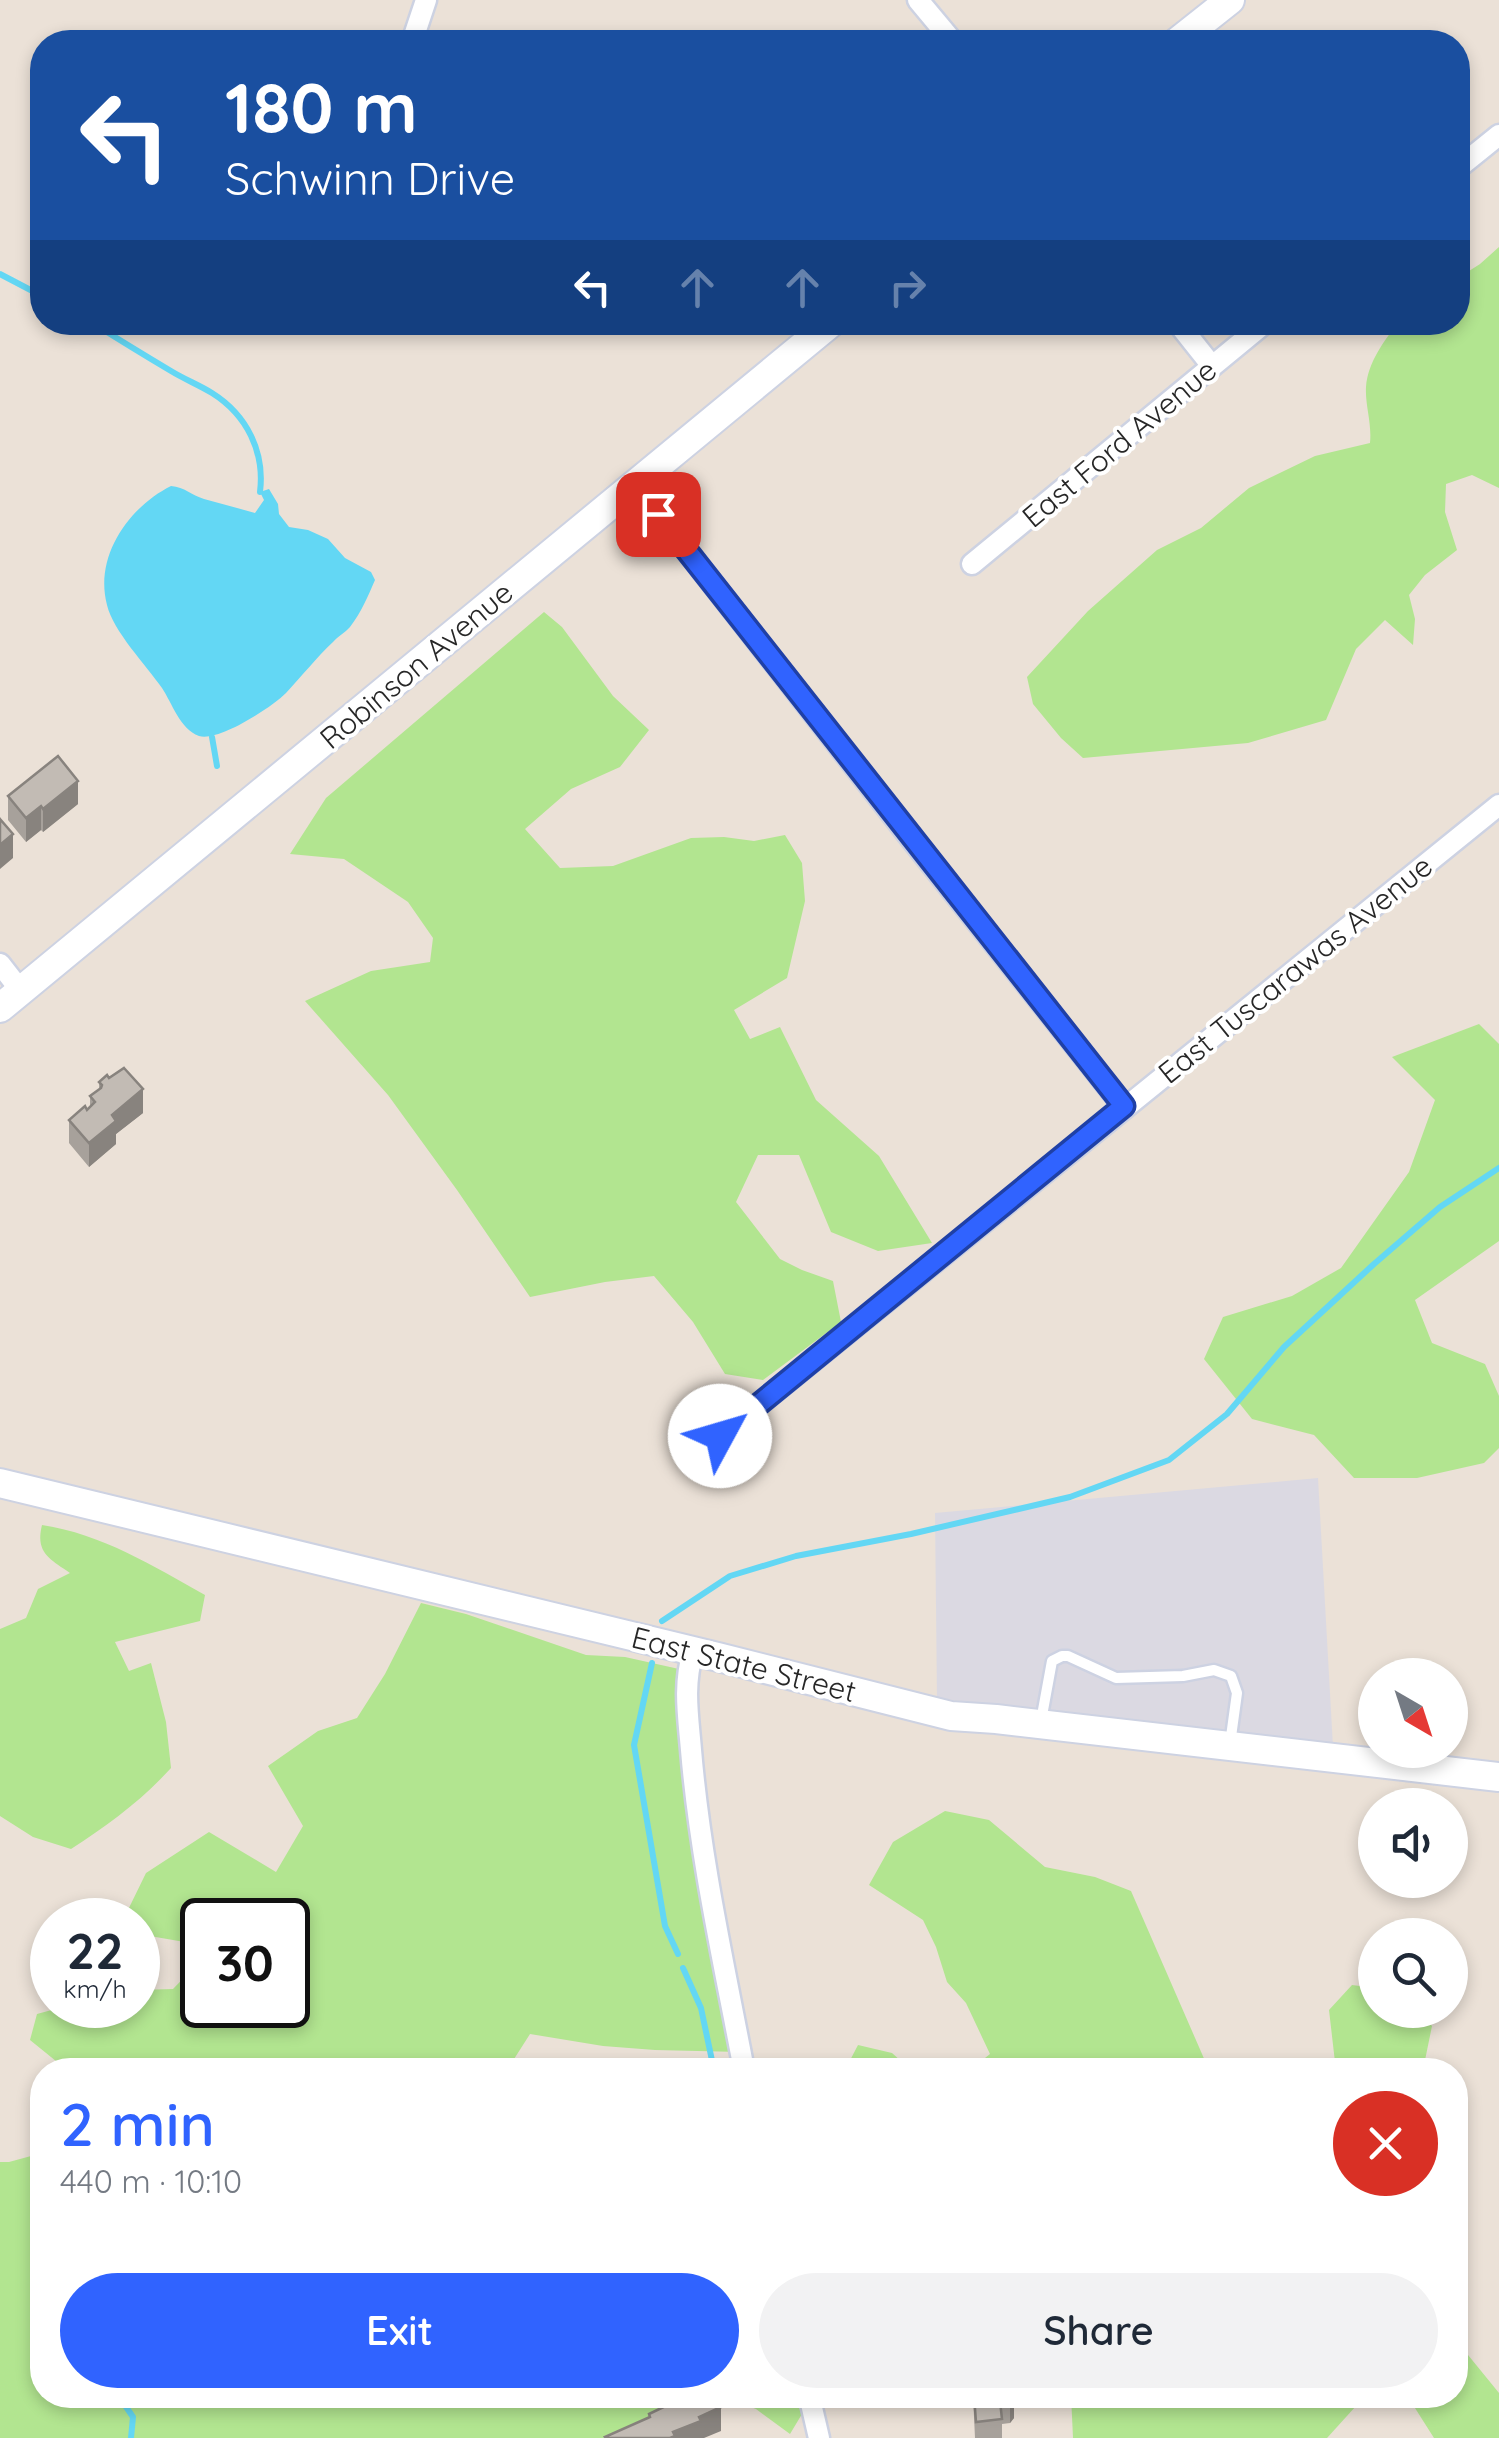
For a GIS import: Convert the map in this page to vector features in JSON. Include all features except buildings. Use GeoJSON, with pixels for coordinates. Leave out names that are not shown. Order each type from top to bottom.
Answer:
{"type":"FeatureCollection","features":[{"type":"Feature","properties":{"kind":"street"},"geometry":{"type":"LineString","coordinates":[[416,30],[426,0]]}},
{"type":"Feature","properties":{"kind":"street"},"geometry":{"type":"LineString","coordinates":[[918,0],[943,30]]}},
{"type":"Feature","properties":{"kind":"street"},"geometry":{"type":"LineString","coordinates":[[1191,30],[1230,0]]}},
{"type":"Feature","properties":{"kind":"street"},"geometry":{"type":"LineString","coordinates":[[1470,158],[1499,135]]}},
{"type":"Feature","properties":{"kind":"street","name":"Robinson Avenue"},"geometry":{"type":"LineString","coordinates":[[11,1000],[816,335]]}},
{"type":"Feature","properties":{"kind":"street"},"geometry":{"type":"LineString","coordinates":[[1187,335],[1212,366]]}},
{"type":"Feature","properties":{"kind":"street","name":"East Ford Avenue"},"geometry":{"type":"LineString","coordinates":[[972,564],[1250,335]]}},
{"type":"Feature","properties":{"kind":"street"},"geometry":{"type":"LineString","coordinates":[[634,484],[1124,1106]]}},
{"type":"Feature","properties":{"kind":"street","name":"East Tuscarawas Avenue"},"geometry":{"type":"LineString","coordinates":[[720,1436],[1499,805]]}},
{"type":"Feature","properties":{"kind":"street"},"geometry":{"type":"LineString","coordinates":[[0,964],[11,1000]]}},
{"type":"Feature","properties":{"kind":"street","name":"East State Street"},"geometry":{"type":"LineString","coordinates":[[0,1482],[951,1716],[1499,1777]]}},
{"type":"Feature","properties":{"kind":"street"},"geometry":{"type":"LineString","coordinates":[[693,1651],[686,1682],[695,1795],[742,2058]]}},
{"type":"Feature","properties":{"kind":"street"},"geometry":{"type":"LineString","coordinates":[[812,2408],[818,2438]]}},
{"type":"Feature","properties":{"kind":"lane"},"geometry":{"type":"LineString","coordinates":[[1040,1724],[1052,1661],[1062,1656],[1116,1678],[1183,1676],[1214,1670],[1232,1676],[1236,1693],[1230,1746]]}},
{"type":"Feature","properties":{"kind":"shaded area"},"geometry":{"type":"Polygon","coordinates":[[[1318,1478],[1333,1747],[937,1698],[935,1513],[1318,1478]]]}},
{"type":"Feature","properties":{"kind":"green space"},"geometry":{"type":"Polygon","coordinates":[[[1499,247],[1499,488],[1472,475],[1446,484],[1445,512],[1457,550],[1425,575],[1409,595],[1415,619],[1413,645],[1385,620],[1356,649],[1326,720],[1248,743],[1083,758],[1033,704],[1027,677],[1088,611],[1157,550],[1201,528],[1249,488],[1315,456],[1370,443],[1366,387],[1382,345],[1389,335],[1470,335],[1470,270],[1499,247]]]}},
{"type":"Feature","properties":{"kind":"green space"},"geometry":{"type":"Polygon","coordinates":[[[544,612],[562,627],[613,696],[649,730],[620,767],[571,789],[525,829],[560,868],[613,866],[691,838],[754,841],[785,835],[802,863],[805,901],[787,978],[734,1010],[750,1039],[780,1027],[816,1100],[879,1156],[932,1243],[878,1251],[831,1232],[799,1155],[758,1155],[736,1202],[780,1259],[833,1281],[841,1322],[763,1380],[725,1374],[693,1322],[654,1276],[530,1297],[388,1095],[305,1001],[371,971],[430,962],[433,938],[408,902],[344,859],[290,854],[326,798],[544,612]]]}},
{"type":"Feature","properties":{"kind":"green space"},"geometry":{"type":"Polygon","coordinates":[[[1479,1024],[1499,1044],[1499,1241],[1415,1300],[1432,1343],[1485,1364],[1499,1396],[1499,1448],[1484,1463],[1417,1478],[1354,1478],[1314,1435],[1252,1419],[1204,1359],[1223,1317],[1292,1296],[1341,1268],[1409,1172],[1435,1100],[1392,1057],[1479,1024]]]}},
{"type":"Feature","properties":{"kind":"green space"},"geometry":{"type":"Polygon","coordinates":[[[42,1525],[106,1543],[205,1595],[200,1621],[115,1642],[129,1671],[151,1663],[166,1722],[171,1768],[124,1812],[71,1849],[33,1837],[0,1816],[0,1629],[26,1618],[38,1589],[70,1573],[43,1549],[42,1525]]]}},
{"type":"Feature","properties":{"kind":"green space"},"geometry":{"type":"Polygon","coordinates":[[[421,1603],[466,1614],[586,1655],[625,1657],[688,1671],[741,2052],[748,2058],[741,2058],[740,2052],[603,2046],[530,2034],[515,2058],[52,2058],[30,2040],[33,2028],[160,2028],[160,1989],[173,1989],[180,1982],[180,2028],[310,2028],[310,1898],[180,1898],[180,1941],[160,1938],[160,1898],[134,1898],[146,1873],[209,1832],[276,1872],[303,1826],[268,1766],[318,1731],[357,1718],[385,1674],[421,1603]]]}},
{"type":"Feature","properties":{"kind":"green space"},"geometry":{"type":"Polygon","coordinates":[[[945,1811],[989,1820],[1045,1867],[1095,1877],[1131,1891],[1204,2058],[985,2058],[990,2054],[966,2003],[947,1982],[923,1920],[869,1885],[893,1842],[945,1811]]]}},
{"type":"Feature","properties":{"kind":"green space"},"geometry":{"type":"Polygon","coordinates":[[[1352,1985],[1358,1986],[1358,2028],[1432,2028],[1425,2058],[1335,2058],[1329,2010],[1352,1985]]]}},
{"type":"Feature","properties":{"kind":"green space"},"geometry":{"type":"Polygon","coordinates":[[[858,2045],[892,2053],[898,2058],[851,2058],[858,2045]]]}},
{"type":"Feature","properties":{"kind":"green space"},"geometry":{"type":"Polygon","coordinates":[[[30,2156],[30,2408],[701,2408],[635,2438],[0,2438],[0,2162],[30,2156]]]}},
{"type":"Feature","properties":{"kind":"green space"},"geometry":{"type":"Polygon","coordinates":[[[1468,2355],[1499,2393],[1499,2438],[1434,2438],[1415,2408],[1468,2408],[1468,2355]]]}},
{"type":"Feature","properties":{"kind":"green space"},"geometry":{"type":"Polygon","coordinates":[[[799,2408],[802,2414],[790,2434],[756,2409],[799,2408]]]}},
{"type":"Feature","properties":{"kind":"green space"},"geometry":{"type":"Polygon","coordinates":[[[1072,2408],[1354,2408],[1327,2438],[1073,2438],[1072,2408]]]}},
{"type":"Feature","properties":{"kind":"water"},"geometry":{"type":"Polygon","coordinates":[[[171,486],[255,513],[264,500],[260,492],[269,489],[289,527],[328,539],[345,558],[371,572],[375,580],[350,627],[286,693],[245,722],[208,736],[192,733],[182,722],[116,626],[104,587],[110,551],[118,535],[141,507],[171,486]]]}},
{"type":"Feature","properties":{"kind":"waterway"},"geometry":{"type":"LineString","coordinates":[[0,274],[30,290]]}},
{"type":"Feature","properties":{"kind":"waterway"},"geometry":{"type":"LineString","coordinates":[[112,335],[212,393],[235,412],[256,449],[260,492]]}},
{"type":"Feature","properties":{"kind":"waterway"},"geometry":{"type":"LineString","coordinates":[[212,737],[217,766]]}},
{"type":"Feature","properties":{"kind":"waterway"},"geometry":{"type":"LineString","coordinates":[[662,1621],[730,1576],[796,1556],[1070,1497],[1169,1460],[1227,1414],[1284,1347],[1374,1264],[1440,1207],[1499,1168]]}},
{"type":"Feature","properties":{"kind":"waterway"},"geometry":{"type":"LineString","coordinates":[[652,1663],[634,1745],[665,1926],[678,1954]]}},
{"type":"Feature","properties":{"kind":"waterway"},"geometry":{"type":"LineString","coordinates":[[683,1968],[701,2008],[711,2058]]}},
{"type":"Feature","properties":{"kind":"waterway"},"geometry":{"type":"LineString","coordinates":[[127,2408],[133,2417],[131,2438]]}},
{"type":"Feature","properties":{"kind":"route"},"geometry":{"type":"LineString","coordinates":[[658,514],[1124,1106],[720,1436]]}}]}
